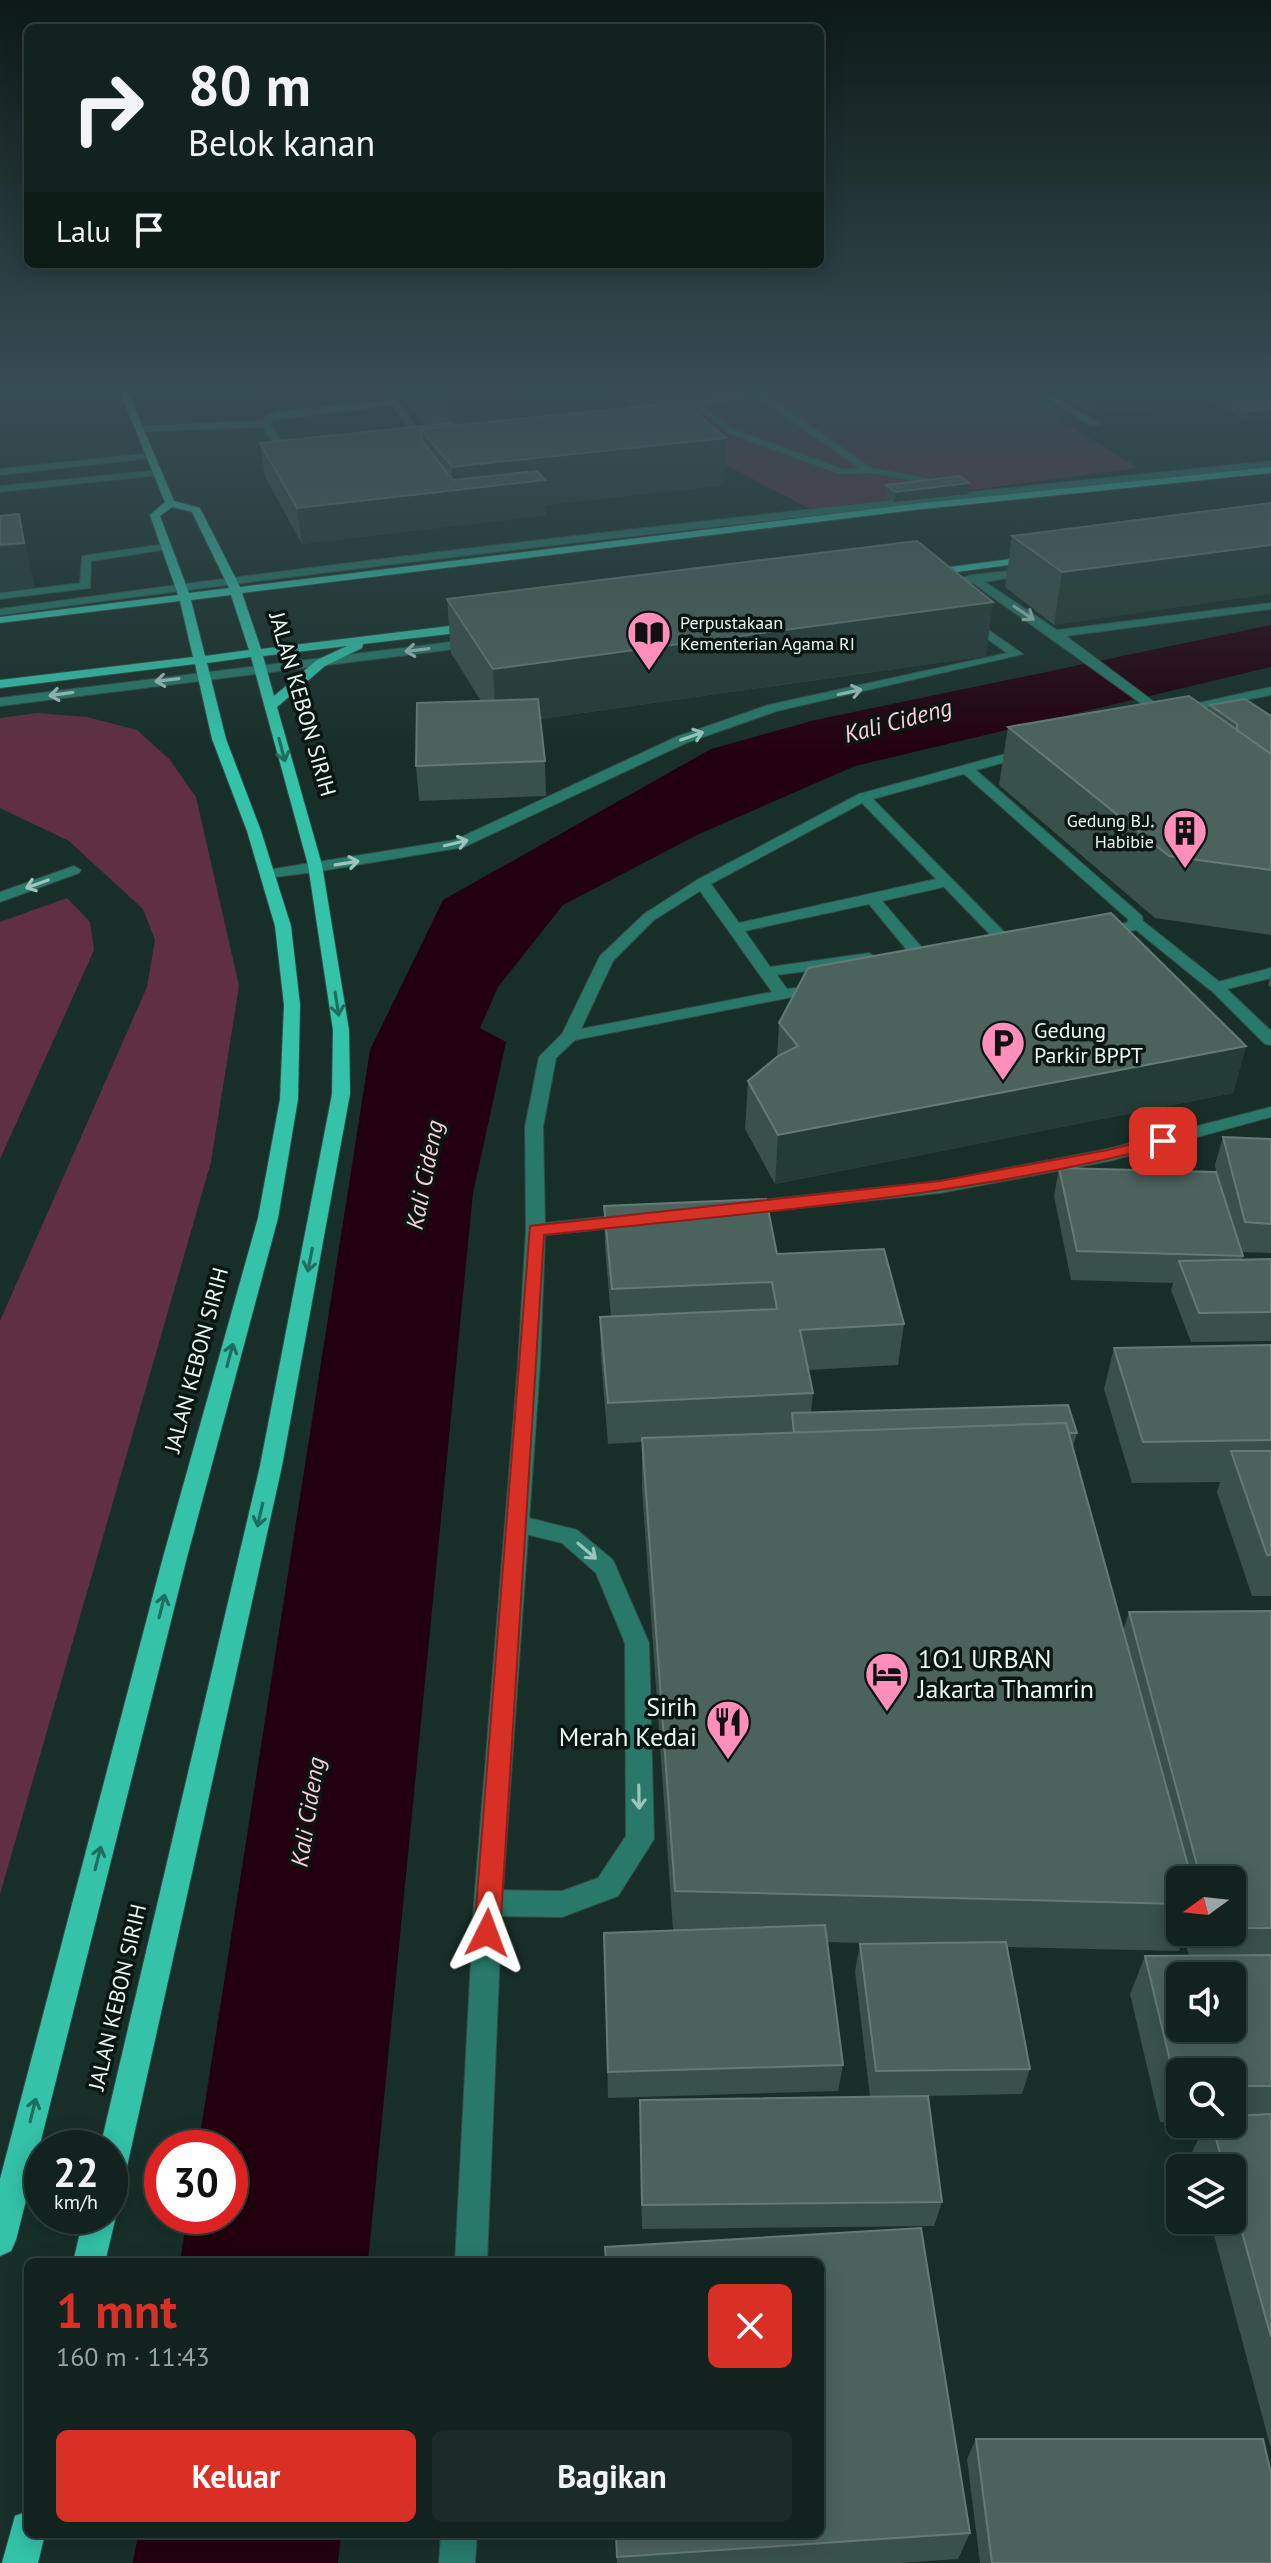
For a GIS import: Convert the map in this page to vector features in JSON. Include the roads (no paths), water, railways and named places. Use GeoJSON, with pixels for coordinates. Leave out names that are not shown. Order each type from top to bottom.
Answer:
{"type":"FeatureCollection","features":[{"type":"Feature","properties":{"kind":"main road","name":"JALAN KEBON SIRIH"},"geometry":{"type":"LineString","coordinates":[[0,2240],[174,1561],[268,1218],[289,1099],[292,1005],[283,926],[219,739],[182,591],[155,515],[159,512]]}},
{"type":"Feature","properties":{"kind":"main road","name":"JALAN KEBON SIRIH"},"geometry":{"type":"LineString","coordinates":[[119,2130],[271,1466],[341,1094],[341,1030],[315,868],[234,585],[197,512]]}},
{"type":"Feature","properties":{"kind":"main road"},"geometry":{"type":"LineString","coordinates":[[913,575],[1052,562]]}},
{"type":"Feature","properties":{"kind":"main road"},"geometry":{"type":"LineString","coordinates":[[0,620],[234,585]]}},
{"type":"Feature","properties":{"kind":"main road"},"geometry":{"type":"LineString","coordinates":[[257,660],[373,638],[483,626]]}},
{"type":"Feature","properties":{"kind":"main road"},"geometry":{"type":"LineString","coordinates":[[270,706],[321,663],[373,638]]}},
{"type":"Feature","properties":{"kind":"main road"},"geometry":{"type":"LineString","coordinates":[[0,684],[203,666]]}},
{"type":"Feature","properties":{"kind":"main road"},"geometry":{"type":"LineString","coordinates":[[90,2258],[96,2234]]}},
{"type":"Feature","properties":{"kind":"main road"},"geometry":{"type":"LineString","coordinates":[[20,2563],[26,2538]]}},
{"type":"Feature","properties":{"kind":"street"},"geometry":{"type":"LineString","coordinates":[[234,585],[852,512]]}},
{"type":"Feature","properties":{"kind":"street"},"geometry":{"type":"LineString","coordinates":[[0,596],[86,586],[86,558],[165,547]]}},
{"type":"Feature","properties":{"kind":"street"},"geometry":{"type":"LineString","coordinates":[[927,586],[975,580],[1052,562]]}},
{"type":"Feature","properties":{"kind":"street"},"geometry":{"type":"LineString","coordinates":[[960,569],[1056,635],[1154,713],[1271,691]]}},
{"type":"Feature","properties":{"kind":"street"},"geometry":{"type":"LineString","coordinates":[[0,612],[182,591]]}},
{"type":"Feature","properties":{"kind":"street"},"geometry":{"type":"LineString","coordinates":[[1056,635],[1271,606]]}},
{"type":"Feature","properties":{"kind":"street"},"geometry":{"type":"LineString","coordinates":[[267,874],[471,839],[681,740],[773,708],[1017,656],[1016,651],[951,610]]}},
{"type":"Feature","properties":{"kind":"street"},"geometry":{"type":"LineString","coordinates":[[0,702],[203,666],[257,660],[321,663],[490,641]]}},
{"type":"Feature","properties":{"kind":"street"},"geometry":{"type":"LineString","coordinates":[[471,2258],[488,1903],[529,1365],[536,1230],[534,1127],[548,1057],[569,1036],[606,959],[649,917],[702,883],[864,797],[1036,750]]}},
{"type":"Feature","properties":{"kind":"street"},"geometry":{"type":"LineString","coordinates":[[966,768],[1132,912],[1136,923],[1216,987],[1271,1040]]}},
{"type":"Feature","properties":{"kind":"street"},"geometry":{"type":"LineString","coordinates":[[864,797],[1016,951]]}},
{"type":"Feature","properties":{"kind":"street"},"geometry":{"type":"LineString","coordinates":[[0,897],[74,870]]}},
{"type":"Feature","properties":{"kind":"street"},"geometry":{"type":"LineString","coordinates":[[735,929],[949,881]]}},
{"type":"Feature","properties":{"kind":"street"},"geometry":{"type":"LineString","coordinates":[[702,883],[782,994]]}},
{"type":"Feature","properties":{"kind":"street"},"geometry":{"type":"LineString","coordinates":[[766,972],[909,955],[872,898]]}},
{"type":"Feature","properties":{"kind":"street"},"geometry":{"type":"LineString","coordinates":[[1088,936],[1136,923]]}},
{"type":"Feature","properties":{"kind":"street"},"geometry":{"type":"LineString","coordinates":[[1216,987],[1271,973]]}},
{"type":"Feature","properties":{"kind":"street"},"geometry":{"type":"LineString","coordinates":[[569,1036],[841,983]]}},
{"type":"Feature","properties":{"kind":"street"},"geometry":{"type":"LineString","coordinates":[[723,1210],[940,1187],[1109,1155],[1271,1112]]}},
{"type":"Feature","properties":{"kind":"street"},"geometry":{"type":"LineString","coordinates":[[536,1230],[645,1218]]}},
{"type":"Feature","properties":{"kind":"street"},"geometry":{"type":"LineString","coordinates":[[488,1903],[562,1904],[608,1887],[640,1839],[637,1643],[605,1567],[569,1536],[517,1524]]}},
{"type":"Feature","properties":{"kind":"street"},"geometry":{"type":"LineString","coordinates":[[457,2563],[459,2538]]}},
{"type":"Feature","properties":{"kind":"water","name":"Kali Cideng"},"geometry":{"type":"Polygon","coordinates":[[[1271,625],[1271,667],[855,766],[699,834],[563,905],[498,987],[480,1028],[506,1042],[473,1193],[368,2258],[181,2258],[184,2234],[248,2234],[248,2130],[201,2130],[370,1050],[443,900],[711,749],[815,720],[1271,625]]]}},
{"type":"Feature","properties":{"kind":"water"},"geometry":{"type":"Polygon","coordinates":[[[137,2538],[341,2538],[338,2563],[133,2563],[137,2538]]]}},
{"type":"Feature","properties":{"kind":"place","name":"Perpustakaan Kementerian Agama RI"},"geometry":{"type":"Point","coordinates":[649,672]}},
{"type":"Feature","properties":{"kind":"place","name":"Gedung B.J. Habibie"},"geometry":{"type":"Point","coordinates":[1185,870]}},
{"type":"Feature","properties":{"kind":"place","name":"Gedung Parkir BPPT"},"geometry":{"type":"Point","coordinates":[1003,1082]}},
{"type":"Feature","properties":{"kind":"place","name":"1O1 URBAN Jakarta Thamrin"},"geometry":{"type":"Point","coordinates":[887,1713]}},
{"type":"Feature","properties":{"kind":"place","name":"Sirih Merah Kedai"},"geometry":{"type":"Point","coordinates":[728,1761]}}]}
